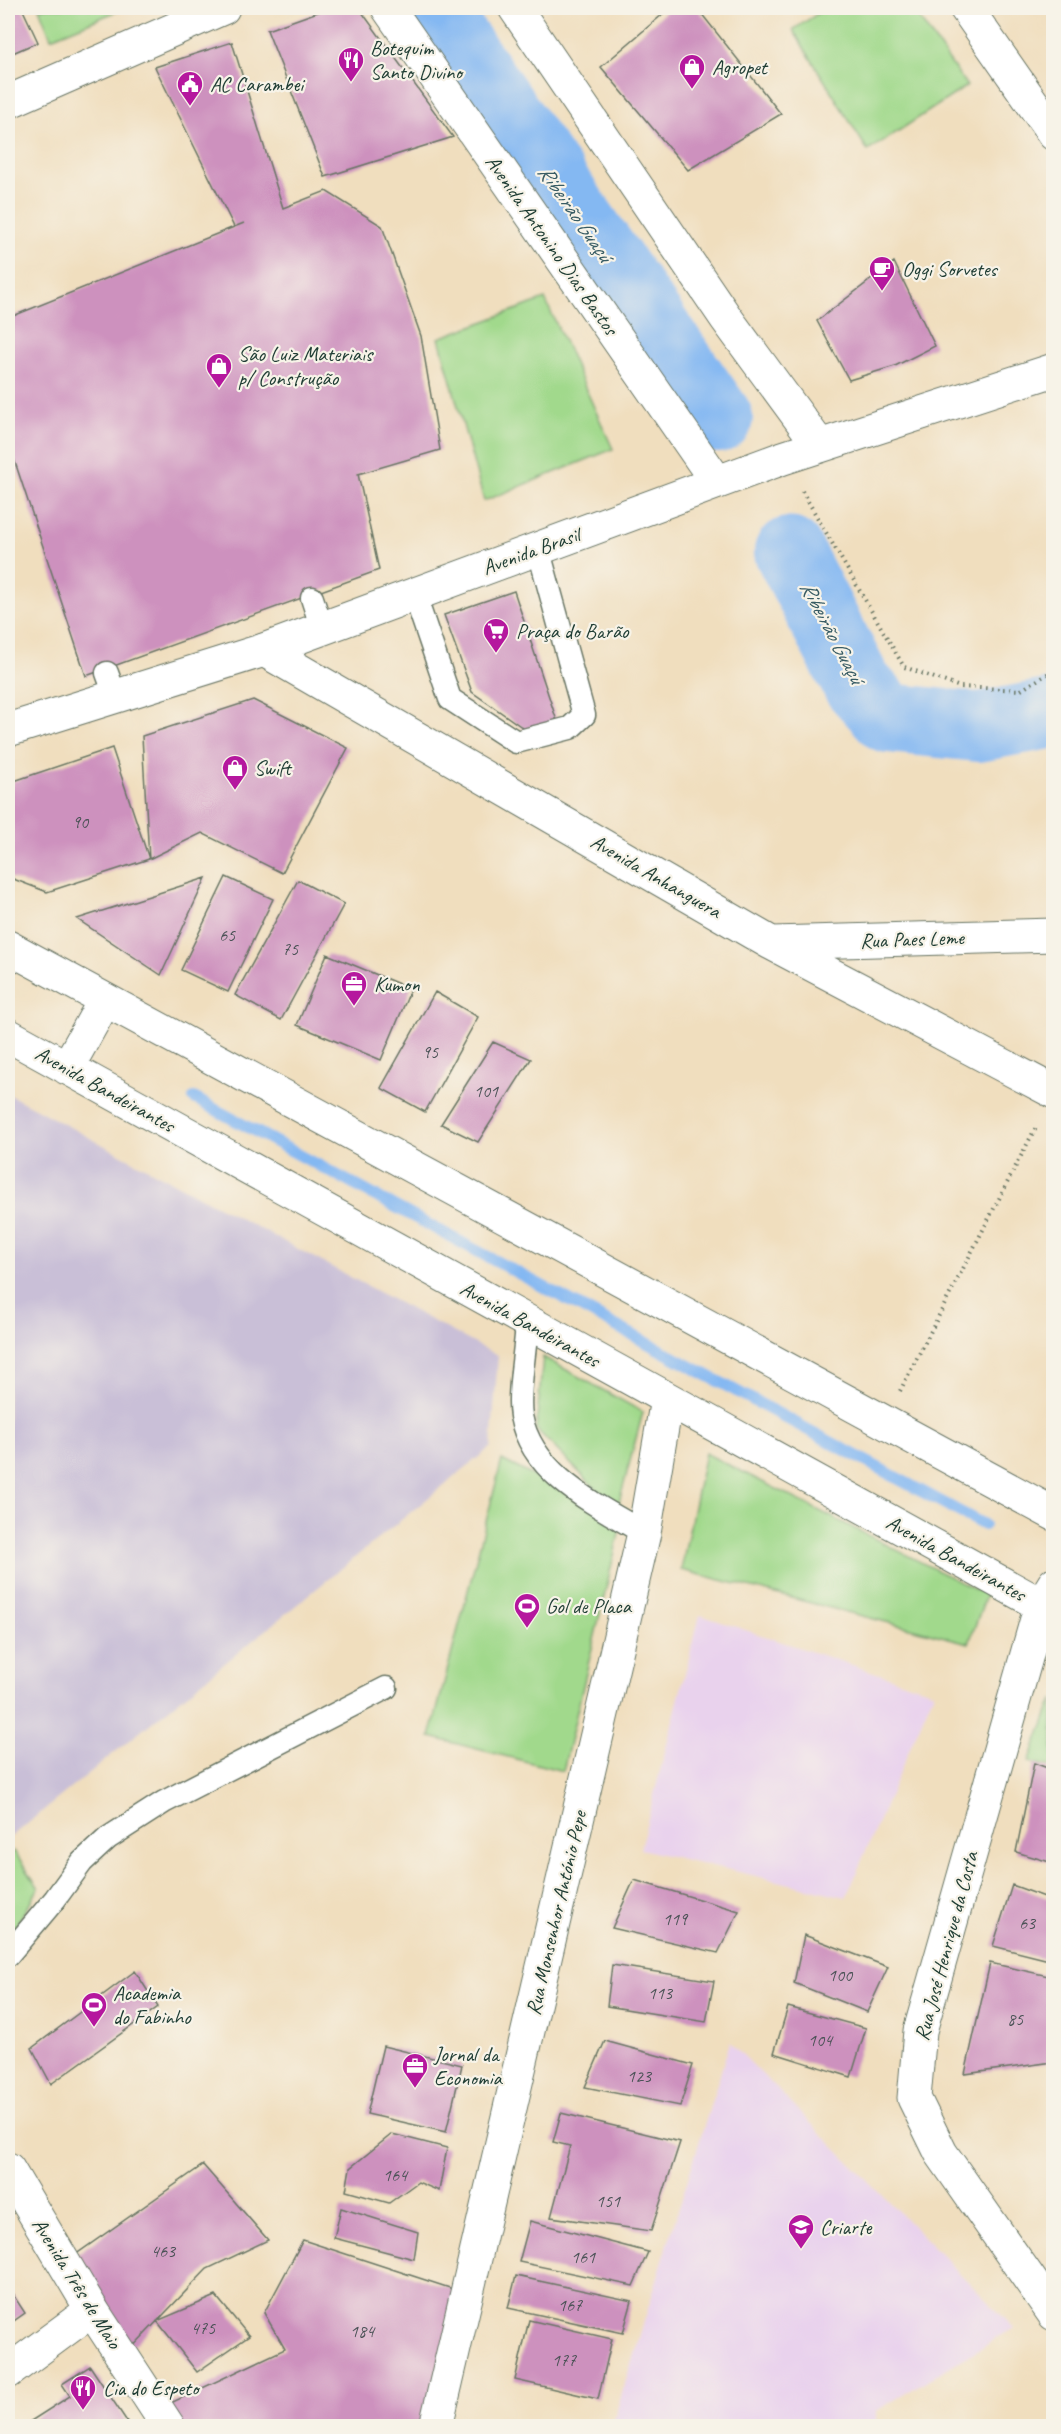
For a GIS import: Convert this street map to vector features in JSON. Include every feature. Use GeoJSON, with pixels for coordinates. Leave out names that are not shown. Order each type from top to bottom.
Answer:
{"type":"FeatureCollection","features":[{"type":"Feature","properties":{"kind":"street"},"geometry":{"type":"LineString","coordinates":[[8,102],[222,8]]}},
{"type":"Feature","properties":{"kind":"street","name":"Avenida Antonino Dias Bastos"},"geometry":{"type":"LineString","coordinates":[[388,8],[717,482]]}},
{"type":"Feature","properties":{"kind":"street"},"geometry":{"type":"LineString","coordinates":[[515,8],[726,318],[820,446]]}},
{"type":"Feature","properties":{"kind":"street"},"geometry":{"type":"LineString","coordinates":[[966,8],[1053,134]]}},
{"type":"Feature","properties":{"kind":"street","name":"Avenida Brasil"},"geometry":{"type":"LineString","coordinates":[[8,730],[111,684],[264,650],[783,458],[1053,370]]}},
{"type":"Feature","properties":{"kind":"street","name":"Avenida Anhanguera"},"geometry":{"type":"LineString","coordinates":[[264,650],[1048,1103]]}},
{"type":"Feature","properties":{"kind":"street","name":"Rua Paes Leme"},"geometry":{"type":"LineString","coordinates":[[771,943],[1053,935]]}},
{"type":"Feature","properties":{"kind":"street"},"geometry":{"type":"LineString","coordinates":[[8,947],[1053,1514]]}},
{"type":"Feature","properties":{"kind":"street"},"geometry":{"type":"LineString","coordinates":[[67,1068],[105,1000]]}},
{"type":"Feature","properties":{"kind":"street","name":"Avenida Bandeirantes"},"geometry":{"type":"LineString","coordinates":[[8,1035],[667,1399],[1049,1600]]}},
{"type":"Feature","properties":{"kind":"street","name":"Rua Monsenhor António Pepe"},"geometry":{"type":"LineString","coordinates":[[436,2427],[644,1533],[667,1399]]}},
{"type":"Feature","properties":{"kind":"street","name":"Rua José Henrique da Costa"},"geometry":{"type":"LineString","coordinates":[[1049,1600],[920,2031],[914,2098],[941,2153],[1053,2314]]}},
{"type":"Feature","properties":{"kind":"street","name":"Avenida Três de Maio"},"geometry":{"type":"LineString","coordinates":[[8,2169],[92,2310],[168,2427]]}},
{"type":"Feature","properties":{"kind":"street"},"geometry":{"type":"LineString","coordinates":[[8,2372],[92,2310]]}},
{"type":"Feature","properties":{"kind":"lane"},"geometry":{"type":"LineString","coordinates":[[415,596],[450,699],[516,742],[570,728],[584,715],[538,548]]}},
{"type":"Feature","properties":{"kind":"lane"},"geometry":{"type":"LineString","coordinates":[[312,598],[322,629]]}},
{"type":"Feature","properties":{"kind":"lane"},"geometry":{"type":"LineString","coordinates":[[527,1323],[521,1413],[528,1439],[540,1460],[581,1495],[644,1533]]}},
{"type":"Feature","properties":{"kind":"lane"},"geometry":{"type":"LineString","coordinates":[[8,1955],[55,1899],[82,1862],[108,1838],[164,1802],[386,1688]]}},
{"type":"Feature","properties":{"kind":"path"},"geometry":{"type":"LineString","coordinates":[[783,458],[904,667],[960,687],[1021,690],[1053,670]]}},
{"type":"Feature","properties":{"kind":"path"},"geometry":{"type":"LineString","coordinates":[[883,1423],[1048,1103]]}},
{"type":"Feature","properties":{"kind":"shaded area"},"geometry":{"type":"Polygon","coordinates":[[[8,1094],[498,1356],[491,1447],[8,1839],[8,1094]]]}},
{"type":"Feature","properties":{"kind":"shaded area"},"geometry":{"type":"Polygon","coordinates":[[[700,1615],[934,1692],[846,1897],[640,1849],[700,1615]]]}},
{"type":"Feature","properties":{"kind":"shaded area","name":"Criarte"},"geometry":{"type":"Polygon","coordinates":[[[730,2042],[1014,2328],[876,2411],[876,2426],[612,2426],[730,2042]]]}},
{"type":"Feature","properties":{"kind":"green space"},"geometry":{"type":"Polygon","coordinates":[[[39,8],[125,8],[51,38],[39,8]]]}},
{"type":"Feature","properties":{"kind":"green space"},"geometry":{"type":"Polygon","coordinates":[[[826,8],[912,8],[967,86],[868,151],[793,30],[826,8]]]}},
{"type":"Feature","properties":{"kind":"green space"},"geometry":{"type":"Polygon","coordinates":[[[545,299],[613,449],[484,501],[439,338],[545,299]]]}},
{"type":"Feature","properties":{"kind":"green space"},"geometry":{"type":"Polygon","coordinates":[[[543,1357],[643,1412],[617,1510],[536,1429],[543,1357]]]}},
{"type":"Feature","properties":{"kind":"green space"},"geometry":{"type":"Polygon","coordinates":[[[705,1453],[986,1595],[969,1643],[681,1570],[705,1453]]]}},
{"type":"Feature","properties":{"kind":"green space","name":"Gol de Placa"},"geometry":{"type":"Polygon","coordinates":[[[502,1460],[622,1521],[563,1771],[430,1737],[502,1460]]]}},
{"type":"Feature","properties":{"kind":"green space"},"geometry":{"type":"Polygon","coordinates":[[[1053,1699],[1053,1767],[1029,1762],[1053,1699]]]}},
{"type":"Feature","properties":{"kind":"green space"},"geometry":{"type":"Polygon","coordinates":[[[14,1851],[39,1888],[8,1938],[8,1857],[14,1851]]]}},
{"type":"Feature","properties":{"kind":"building"},"geometry":{"type":"Polygon","coordinates":[[[8,8],[22,8],[38,42],[8,55],[8,8]]]}},
{"type":"Feature","properties":{"kind":"building","name":"Botequim Santo Divino"},"geometry":{"type":"Polygon","coordinates":[[[329,8],[359,8],[453,137],[325,177],[267,30],[329,8]]]}},
{"type":"Feature","properties":{"kind":"building","name":"Agropet"},"geometry":{"type":"Polygon","coordinates":[[[670,8],[697,8],[781,114],[688,170],[601,67],[670,8]]]}},
{"type":"Feature","properties":{"kind":"building","name":"São Luiz Materiais p/ Construção"},"geometry":{"type":"Polygon","coordinates":[[[232,42],[283,208],[326,191],[382,226],[421,336],[440,450],[358,474],[379,570],[86,676],[8,441],[8,318],[244,223],[234,227],[155,67],[232,42]]]}},
{"type":"Feature","properties":{"kind":"building","name":"Oggi Sorvetes"},"geometry":{"type":"Polygon","coordinates":[[[894,262],[935,346],[895,366],[849,380],[817,321],[894,262]]]}},
{"type":"Feature","properties":{"kind":"building","name":"Praça do Barão"},"geometry":{"type":"Polygon","coordinates":[[[514,591],[557,721],[526,730],[472,692],[444,615],[514,591]]]}},
{"type":"Feature","properties":{"kind":"building","name":"Swift"},"geometry":{"type":"Polygon","coordinates":[[[253,700],[348,748],[282,873],[202,833],[149,859],[142,736],[253,700]]]}},
{"type":"Feature","properties":{"kind":"building"},"geometry":{"type":"Polygon","coordinates":[[[112,748],[149,859],[47,892],[8,877],[8,787],[12,785],[11,782],[112,748]]]}},
{"type":"Feature","properties":{"kind":"building"},"geometry":{"type":"Polygon","coordinates":[[[226,877],[273,899],[228,992],[181,970],[226,877]]]}},
{"type":"Feature","properties":{"kind":"building"},"geometry":{"type":"Polygon","coordinates":[[[206,878],[161,975],[77,919],[206,878]]]}},
{"type":"Feature","properties":{"kind":"building"},"geometry":{"type":"Polygon","coordinates":[[[298,880],[344,904],[281,1020],[235,995],[298,880]]]}},
{"type":"Feature","properties":{"kind":"building","name":"Kumon"},"geometry":{"type":"Polygon","coordinates":[[[327,954],[411,989],[381,1060],[297,1025],[327,954]]]}},
{"type":"Feature","properties":{"kind":"building"},"geometry":{"type":"Polygon","coordinates":[[[435,992],[478,1017],[425,1112],[381,1088],[435,992]]]}},
{"type":"Feature","properties":{"kind":"building"},"geometry":{"type":"Polygon","coordinates":[[[493,1042],[531,1059],[478,1142],[441,1124],[493,1042]]]}},
{"type":"Feature","properties":{"kind":"building"},"geometry":{"type":"Polygon","coordinates":[[[1034,1763],[1053,1770],[1053,1863],[1016,1852],[1034,1763]]]}},
{"type":"Feature","properties":{"kind":"building"},"geometry":{"type":"Polygon","coordinates":[[[634,1880],[739,1911],[718,1953],[612,1928],[634,1880]]]}},
{"type":"Feature","properties":{"kind":"building"},"geometry":{"type":"Polygon","coordinates":[[[1012,1885],[1053,1900],[1053,1961],[993,1946],[1012,1885]]]}},
{"type":"Feature","properties":{"kind":"building"},"geometry":{"type":"Polygon","coordinates":[[[804,1935],[888,1967],[867,2012],[794,1983],[804,1935]]]}},
{"type":"Feature","properties":{"kind":"building"},"geometry":{"type":"Polygon","coordinates":[[[990,1963],[1053,1977],[1053,2062],[965,2074],[990,1963]]]}},
{"type":"Feature","properties":{"kind":"building"},"geometry":{"type":"Polygon","coordinates":[[[612,1965],[714,1981],[706,2022],[607,2006],[612,1965]]]}},
{"type":"Feature","properties":{"kind":"building","name":"Academia do Fabinho"},"geometry":{"type":"Polygon","coordinates":[[[135,1971],[158,2007],[51,2084],[32,2048],[135,1971]]]}},
{"type":"Feature","properties":{"kind":"building"},"geometry":{"type":"Polygon","coordinates":[[[788,2007],[866,2028],[851,2077],[774,2053],[788,2007]]]}},
{"type":"Feature","properties":{"kind":"building"},"geometry":{"type":"Polygon","coordinates":[[[605,2041],[693,2065],[680,2106],[585,2087],[605,2041]]]}},
{"type":"Feature","properties":{"kind":"building","name":"Jornal da Economia"},"geometry":{"type":"Polygon","coordinates":[[[383,2046],[462,2065],[446,2132],[367,2114],[383,2046]]]}},
{"type":"Feature","properties":{"kind":"building"},"geometry":{"type":"Polygon","coordinates":[[[561,2113],[680,2142],[651,2231],[551,2217],[570,2146],[553,2142],[561,2113]]]}},
{"type":"Feature","properties":{"kind":"building"},"geometry":{"type":"Polygon","coordinates":[[[392,2134],[447,2148],[439,2191],[418,2182],[389,2203],[346,2191],[350,2168],[392,2134]]]}},
{"type":"Feature","properties":{"kind":"building"},"geometry":{"type":"Polygon","coordinates":[[[203,2165],[268,2240],[207,2269],[123,2357],[65,2262],[203,2165]]]}},
{"type":"Feature","properties":{"kind":"building"},"geometry":{"type":"Polygon","coordinates":[[[341,2208],[418,2232],[414,2259],[334,2238],[341,2208]]]}},
{"type":"Feature","properties":{"kind":"building"},"geometry":{"type":"Polygon","coordinates":[[[530,2221],[648,2252],[633,2286],[519,2262],[530,2221]]]}},
{"type":"Feature","properties":{"kind":"building"},"geometry":{"type":"Polygon","coordinates":[[[303,2240],[459,2291],[428,2426],[171,2426],[160,2408],[285,2349],[264,2313],[303,2240]]]}},
{"type":"Feature","properties":{"kind":"building"},"geometry":{"type":"Polygon","coordinates":[[[516,2276],[632,2301],[623,2333],[508,2308],[516,2276]]]}},
{"type":"Feature","properties":{"kind":"building"},"geometry":{"type":"Polygon","coordinates":[[[8,2287],[25,2313],[8,2325],[8,2287]]]}},
{"type":"Feature","properties":{"kind":"building"},"geometry":{"type":"Polygon","coordinates":[[[216,2296],[249,2336],[197,2372],[157,2321],[216,2296]]]}},
{"type":"Feature","properties":{"kind":"building"},"geometry":{"type":"Polygon","coordinates":[[[529,2320],[612,2339],[598,2399],[515,2380],[529,2320]]]}},
{"type":"Feature","properties":{"kind":"building","name":"Cia do Espeto"},"geometry":{"type":"Polygon","coordinates":[[[90,2366],[130,2426],[23,2426],[70,2396],[62,2384],[90,2366]]]}},
{"type":"Feature","properties":{"kind":"waterway","name":"Ribeirão Guaçú"},"geometry":{"type":"LineString","coordinates":[[432,8],[718,418]]}},
{"type":"Feature","properties":{"kind":"waterway","name":"Ribeirão Guaçú"},"geometry":{"type":"LineString","coordinates":[[789,552],[857,684],[888,718],[978,727],[1054,713]]}},
{"type":"Feature","properties":{"kind":"waterway"},"geometry":{"type":"LineString","coordinates":[[194,1098],[984,1525]]}},
{"type":"Feature","properties":{"kind":"place","name":"Botequim Santo Divino"},"geometry":{"type":"Point","coordinates":[351,83]}},
{"type":"Feature","properties":{"kind":"place","name":"Agropet"},"geometry":{"type":"Point","coordinates":[692,90]}},
{"type":"Feature","properties":{"kind":"place","name":"AC Carambei"},"geometry":{"type":"Point","coordinates":[190,107]}},
{"type":"Feature","properties":{"kind":"place","name":"Oggi Sorvetes"},"geometry":{"type":"Point","coordinates":[882,292]}},
{"type":"Feature","properties":{"kind":"place","name":"São Luiz Materiais p/ Construção"},"geometry":{"type":"Point","coordinates":[219,389]}},
{"type":"Feature","properties":{"kind":"place","name":"Praça do Barão"},"geometry":{"type":"Point","coordinates":[496,654]}},
{"type":"Feature","properties":{"kind":"place","name":"Swift"},"geometry":{"type":"Point","coordinates":[235,791]}},
{"type":"Feature","properties":{"kind":"place","name":"Kumon"},"geometry":{"type":"Point","coordinates":[354,1007]}},
{"type":"Feature","properties":{"kind":"place","name":"Gol de Placa"},"geometry":{"type":"Point","coordinates":[527,1629]}},
{"type":"Feature","properties":{"kind":"place","name":"Academia do Fabinho"},"geometry":{"type":"Point","coordinates":[94,2028]}},
{"type":"Feature","properties":{"kind":"place","name":"Jornal da Economia"},"geometry":{"type":"Point","coordinates":[415,2089]}},
{"type":"Feature","properties":{"kind":"place","name":"Criarte"},"geometry":{"type":"Point","coordinates":[801,2250]}},
{"type":"Feature","properties":{"kind":"place","name":"Cia do Espeto"},"geometry":{"type":"Point","coordinates":[83,2411]}}]}
